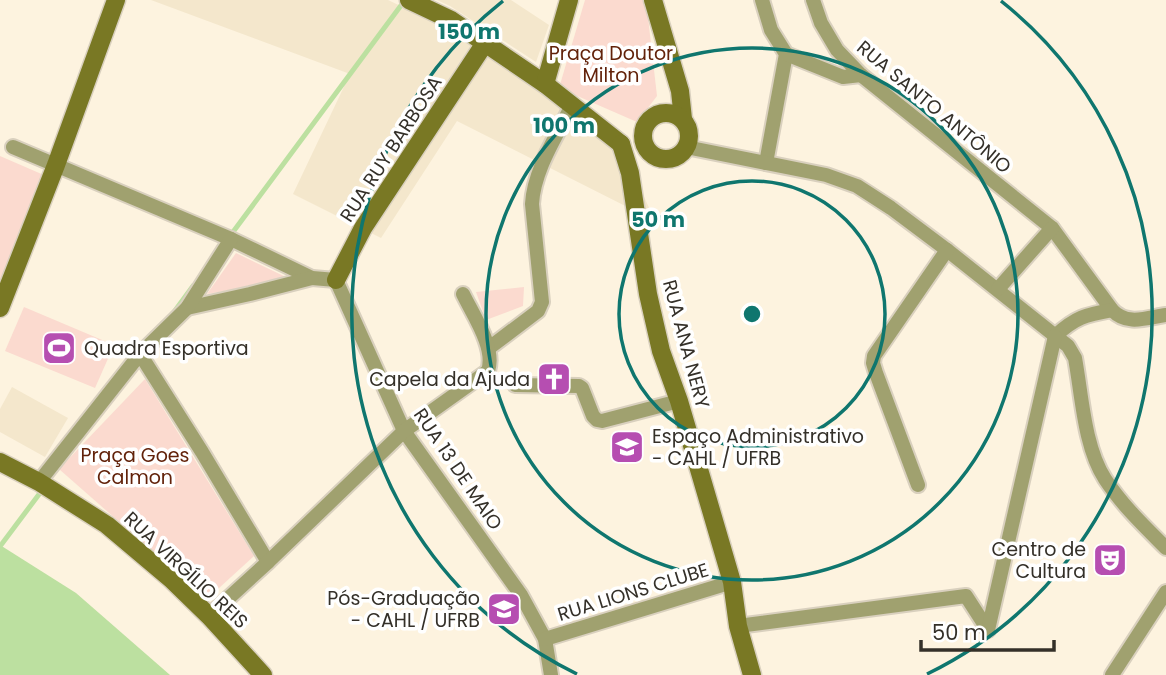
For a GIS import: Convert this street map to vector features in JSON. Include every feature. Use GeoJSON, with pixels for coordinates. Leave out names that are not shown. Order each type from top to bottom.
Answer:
{"type":"FeatureCollection","features":[{"type":"Feature","properties":{"kind":"street"},"geometry":{"type":"LineString","coordinates":[[0,308],[116,0]]}},
{"type":"Feature","properties":{"kind":"street"},"geometry":{"type":"LineString","coordinates":[[409,0],[451,20],[485,43],[545,84],[621,144],[643,134]]}},
{"type":"Feature","properties":{"kind":"street"},"geometry":{"type":"LineString","coordinates":[[545,84],[569,0]]}},
{"type":"Feature","properties":{"kind":"street"},"geometry":{"type":"LineString","coordinates":[[653,0],[680,91],[682,120]]}},
{"type":"Feature","properties":{"kind":"street"},"geometry":{"type":"LineString","coordinates":[[762,0],[771,30],[786,54],[844,77],[861,75]]}},
{"type":"Feature","properties":{"kind":"street","name":"RUA SANTO ANTÔNIO"},"geometry":{"type":"LineString","coordinates":[[813,0],[821,23],[836,50],[861,75],[1052,228],[1112,310]]}},
{"type":"Feature","properties":{"kind":"street","name":"RUA RUY BARBOSA"},"geometry":{"type":"LineString","coordinates":[[336,280],[363,228],[485,43]]}},
{"type":"Feature","properties":{"kind":"street"},"geometry":{"type":"LineString","coordinates":[[766,163],[786,54]]}},
{"type":"Feature","properties":{"kind":"street"},"geometry":{"type":"LineString","coordinates":[[490,355],[538,311],[542,302],[532,204],[533,190],[572,105]]}},
{"type":"Feature","properties":{"kind":"street"},"geometry":{"type":"LineString","coordinates":[[664,113],[675,115],[682,120],[688,128],[686,147],[677,156],[666,159],[654,155],[646,146],[643,134],[646,124],[664,113]]}},
{"type":"Feature","properties":{"kind":"street","name":"RUA ANA NERY"},"geometry":{"type":"LineString","coordinates":[[621,144],[630,173],[648,294],[662,351],[732,582],[738,626],[752,675]]}},
{"type":"Feature","properties":{"kind":"street"},"geometry":{"type":"LineString","coordinates":[[686,147],[826,175],[857,186],[947,250],[1068,346],[1075,358],[1089,438],[1104,477],[1130,512],[1166,548]]}},
{"type":"Feature","properties":{"kind":"street"},"geometry":{"type":"LineString","coordinates":[[13,148],[231,239],[312,278]]}},
{"type":"Feature","properties":{"kind":"street"},"geometry":{"type":"LineString","coordinates":[[998,289],[1052,228]]}},
{"type":"Feature","properties":{"kind":"street"},"geometry":{"type":"LineString","coordinates":[[39,482],[140,354],[187,308],[231,239]]}},
{"type":"Feature","properties":{"kind":"street"},"geometry":{"type":"LineString","coordinates":[[918,485],[873,363],[878,348],[947,250]]}},
{"type":"Feature","properties":{"kind":"street"},"geometry":{"type":"LineString","coordinates":[[187,308],[312,278],[336,280]]}},
{"type":"Feature","properties":{"kind":"street","name":"RUA 13 DE MAIO"},"geometry":{"type":"LineString","coordinates":[[336,280],[404,431],[521,595],[545,639],[551,675]]}},
{"type":"Feature","properties":{"kind":"street"},"geometry":{"type":"LineString","coordinates":[[209,616],[404,431],[488,371],[490,355],[463,294]]}},
{"type":"Feature","properties":{"kind":"street"},"geometry":{"type":"LineString","coordinates":[[981,594],[988,629],[981,594],[1055,336],[1071,322],[1088,314],[1112,310],[1119,317],[1128,320],[1166,315]]}},
{"type":"Feature","properties":{"kind":"street"},"geometry":{"type":"LineString","coordinates":[[140,354],[268,562]]}},
{"type":"Feature","properties":{"kind":"street"},"geometry":{"type":"LineString","coordinates":[[515,385],[579,386],[597,420],[608,420],[679,401]]}},
{"type":"Feature","properties":{"kind":"street","name":"RUA VIRGÍLIO REIS"},"geometry":{"type":"LineString","coordinates":[[0,461],[107,525],[171,579],[263,675]]}},
{"type":"Feature","properties":{"kind":"street","name":"RUA LIONS CLUBE"},"geometry":{"type":"LineString","coordinates":[[545,639],[732,582]]}},
{"type":"Feature","properties":{"kind":"street"},"geometry":{"type":"LineString","coordinates":[[1112,675],[1166,592]]}},
{"type":"Feature","properties":{"kind":"street"},"geometry":{"type":"LineString","coordinates":[[738,626],[981,594]]}},
{"type":"Feature","properties":{"kind":"shaded area"},"geometry":{"type":"Polygon","coordinates":[[[151,0],[388,0],[449,29],[623,150],[655,221],[457,121],[381,238],[293,194],[350,74],[151,0]]]}},
{"type":"Feature","properties":{"kind":"shaded area"},"geometry":{"type":"Polygon","coordinates":[[[437,0],[511,0],[549,25],[536,62],[450,6],[437,0]]]}},
{"type":"Feature","properties":{"kind":"shaded area"},"geometry":{"type":"Polygon","coordinates":[[[12,387],[68,418],[45,457],[0,432],[0,409],[12,387]]]}},
{"type":"Feature","properties":{"kind":"shaded area"},"geometry":{"type":"Polygon","coordinates":[[[0,545],[76,593],[170,675],[0,675],[0,545]]]}},
{"type":"Feature","properties":{"kind":"green space","name":"Praça Doutor Milton"},"geometry":{"type":"Polygon","coordinates":[[[585,0],[646,0],[657,96],[637,122],[559,88],[585,0]]]}},
{"type":"Feature","properties":{"kind":"green space"},"geometry":{"type":"Polygon","coordinates":[[[0,156],[53,179],[0,314],[0,156]]]}},
{"type":"Feature","properties":{"kind":"green space"},"geometry":{"type":"Polygon","coordinates":[[[236,253],[290,279],[207,294],[236,253]]]}},
{"type":"Feature","properties":{"kind":"green space"},"geometry":{"type":"Polygon","coordinates":[[[524,287],[523,306],[486,320],[476,292],[524,287]]]}},
{"type":"Feature","properties":{"kind":"green space","name":"Quadra Esportiva"},"geometry":{"type":"Polygon","coordinates":[[[24,307],[114,345],[95,388],[5,351],[24,307]]]}},
{"type":"Feature","properties":{"kind":"green space","name":"Praça Goes Calmon"},"geometry":{"type":"Polygon","coordinates":[[[145,379],[254,556],[207,599],[59,469],[145,379]]]}},
{"type":"Feature","properties":{"kind":"waterway"},"geometry":{"type":"LineString","coordinates":[[230,236],[405,0]]}},
{"type":"Feature","properties":{"kind":"waterway"},"geometry":{"type":"LineString","coordinates":[[174,312],[193,286]]}},
{"type":"Feature","properties":{"kind":"waterway"},"geometry":{"type":"LineString","coordinates":[[1,545],[43,489]]}},
{"type":"Feature","properties":{"kind":"place","name":"Quadra Esportiva"},"geometry":{"type":"Point","coordinates":[59,348]}},
{"type":"Feature","properties":{"kind":"place","name":"Capela da Ajuda"},"geometry":{"type":"Point","coordinates":[554,379]}},
{"type":"Feature","properties":{"kind":"place","name":"Espaço Administrativo - CAHL / UFRB"},"geometry":{"type":"Point","coordinates":[627,447]}},
{"type":"Feature","properties":{"kind":"place","name":"Centro de Cultura"},"geometry":{"type":"Point","coordinates":[1110,560]}},
{"type":"Feature","properties":{"kind":"place","name":"Pós-Graduação - CAHL / UFRB"},"geometry":{"type":"Point","coordinates":[504,609]}}]}
